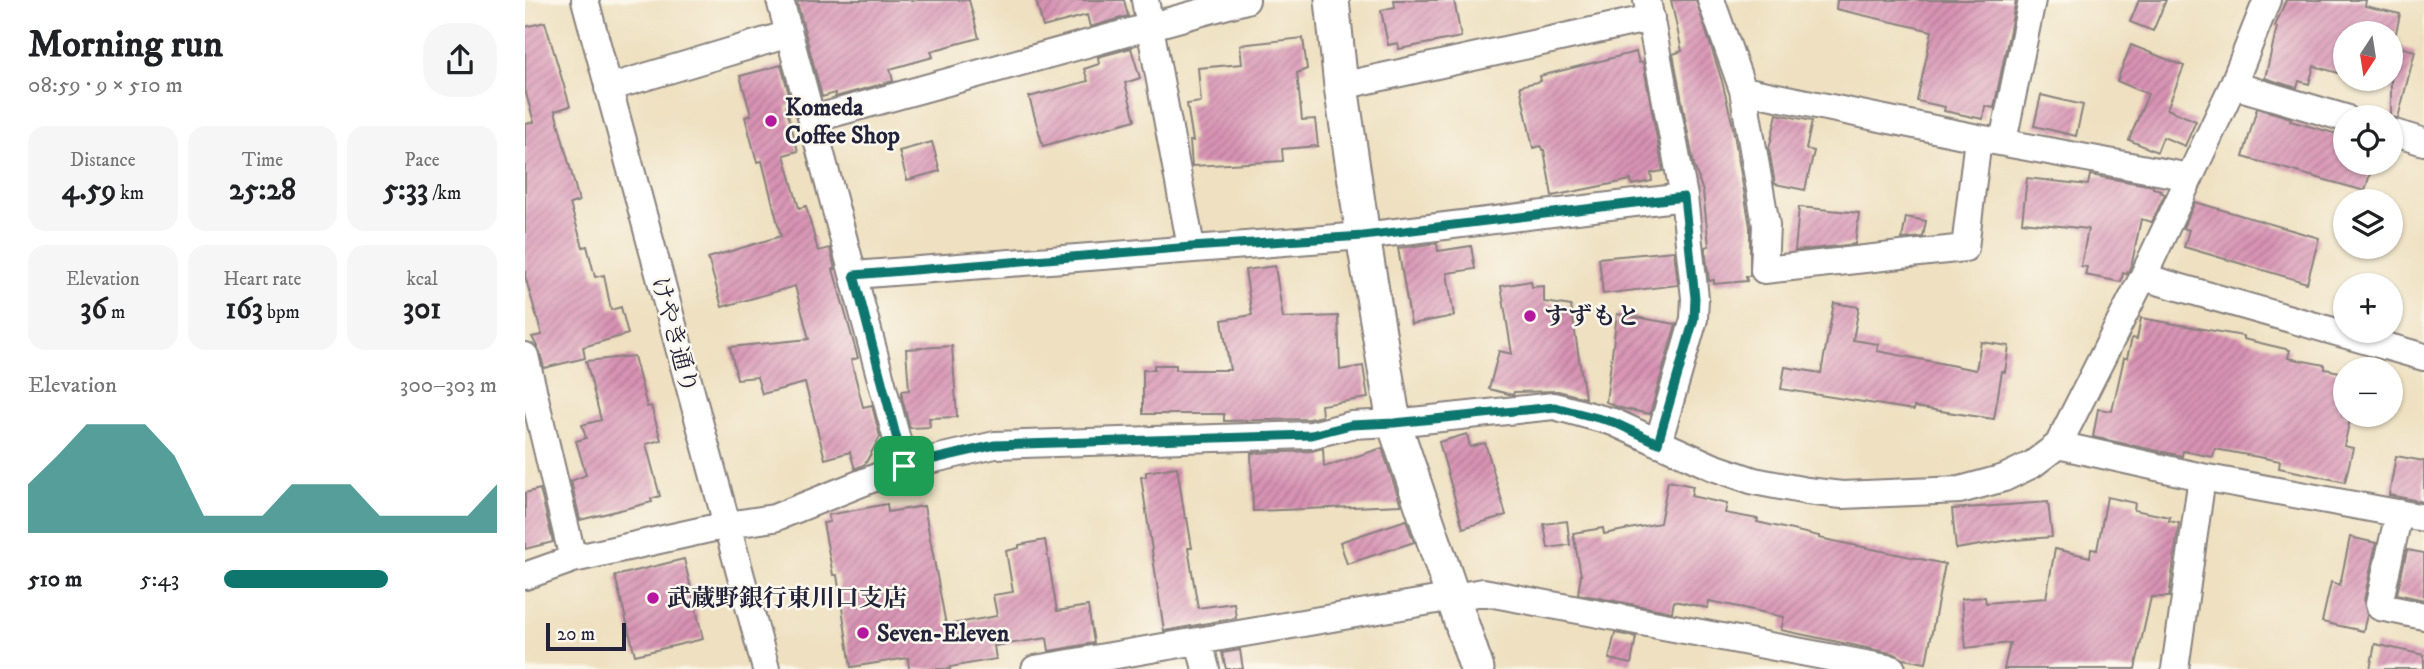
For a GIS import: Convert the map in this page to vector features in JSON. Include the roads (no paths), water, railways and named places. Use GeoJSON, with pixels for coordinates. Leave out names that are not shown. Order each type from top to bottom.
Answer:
{"type":"FeatureCollection","features":[{"type":"Feature","properties":{"kind":"main road"},"geometry":{"type":"LineString","coordinates":[[1332,0],[1341,86],[1394,423],[1477,669]]}},
{"type":"Feature","properties":{"kind":"street","name":"けやき通り"},"geometry":{"type":"LineString","coordinates":[[585,0],[766,669]]}},
{"type":"Feature","properties":{"kind":"street"},"geometry":{"type":"LineString","coordinates":[[780,0],[904,466]]}},
{"type":"Feature","properties":{"kind":"street"},"geometry":{"type":"LineString","coordinates":[[1146,0],[1191,247]]}},
{"type":"Feature","properties":{"kind":"street"},"geometry":{"type":"LineString","coordinates":[[813,119],[1246,0]]}},
{"type":"Feature","properties":{"kind":"street"},"geometry":{"type":"LineString","coordinates":[[1711,0],[1743,89],[1766,225],[1764,270],[1965,248],[1990,139],[2032,0]]}},
{"type":"Feature","properties":{"kind":"street"},"geometry":{"type":"LineString","coordinates":[[525,576],[573,559],[727,525],[774,518],[904,466],[995,445],[1311,435],[1351,425],[1555,407],[1613,422],[1713,467],[1754,481],[1807,491],[1842,495],[1960,489],[2014,473],[2033,464],[2058,445],[2190,177],[2233,85],[2267,0]]}},
{"type":"Feature","properties":{"kind":"street"},"geometry":{"type":"LineString","coordinates":[[1341,86],[1649,9],[1684,197],[1695,298],[1694,319],[1658,443]]}},
{"type":"Feature","properties":{"kind":"street"},"geometry":{"type":"LineString","coordinates":[[608,88],[789,34]]}},
{"type":"Feature","properties":{"kind":"street"},"geometry":{"type":"LineString","coordinates":[[2233,85],[2333,114]]}},
{"type":"Feature","properties":{"kind":"street"},"geometry":{"type":"LineString","coordinates":[[1743,89],[2190,177]]}},
{"type":"Feature","properties":{"kind":"street"},"geometry":{"type":"LineString","coordinates":[[2403,136],[2424,142]]}},
{"type":"Feature","properties":{"kind":"street"},"geometry":{"type":"LineString","coordinates":[[854,275],[1191,247],[1363,236],[1684,197]]}},
{"type":"Feature","properties":{"kind":"street"},"geometry":{"type":"LineString","coordinates":[[2143,277],[2424,357]]}},
{"type":"Feature","properties":{"kind":"street"},"geometry":{"type":"LineString","coordinates":[[525,356],[529,385],[573,559]]}},
{"type":"Feature","properties":{"kind":"street"},"geometry":{"type":"LineString","coordinates":[[2058,445],[2202,477],[2411,515],[2379,604],[2380,607],[2424,616]]}},
{"type":"Feature","properties":{"kind":"street"},"geometry":{"type":"LineString","coordinates":[[2175,669],[2202,477]]}},
{"type":"Feature","properties":{"kind":"street"},"geometry":{"type":"LineString","coordinates":[[1035,669],[1483,592],[1892,669]]}},
{"type":"Feature","properties":{"kind":"street"},"geometry":{"type":"LineString","coordinates":[[1199,642],[1206,669]]}},
{"type":"Feature","properties":{"kind":"place","name":"Komeda Coffee Shop"},"geometry":{"type":"Point","coordinates":[771,121]}},
{"type":"Feature","properties":{"kind":"place","name":"すずもと"},"geometry":{"type":"Point","coordinates":[1530,316]}},
{"type":"Feature","properties":{"kind":"place","name":"武蔵野銀行東川口支店"},"geometry":{"type":"Point","coordinates":[653,598]}},
{"type":"Feature","properties":{"kind":"place","name":"Seven-Eleven"},"geometry":{"type":"Point","coordinates":[863,633]}}]}
